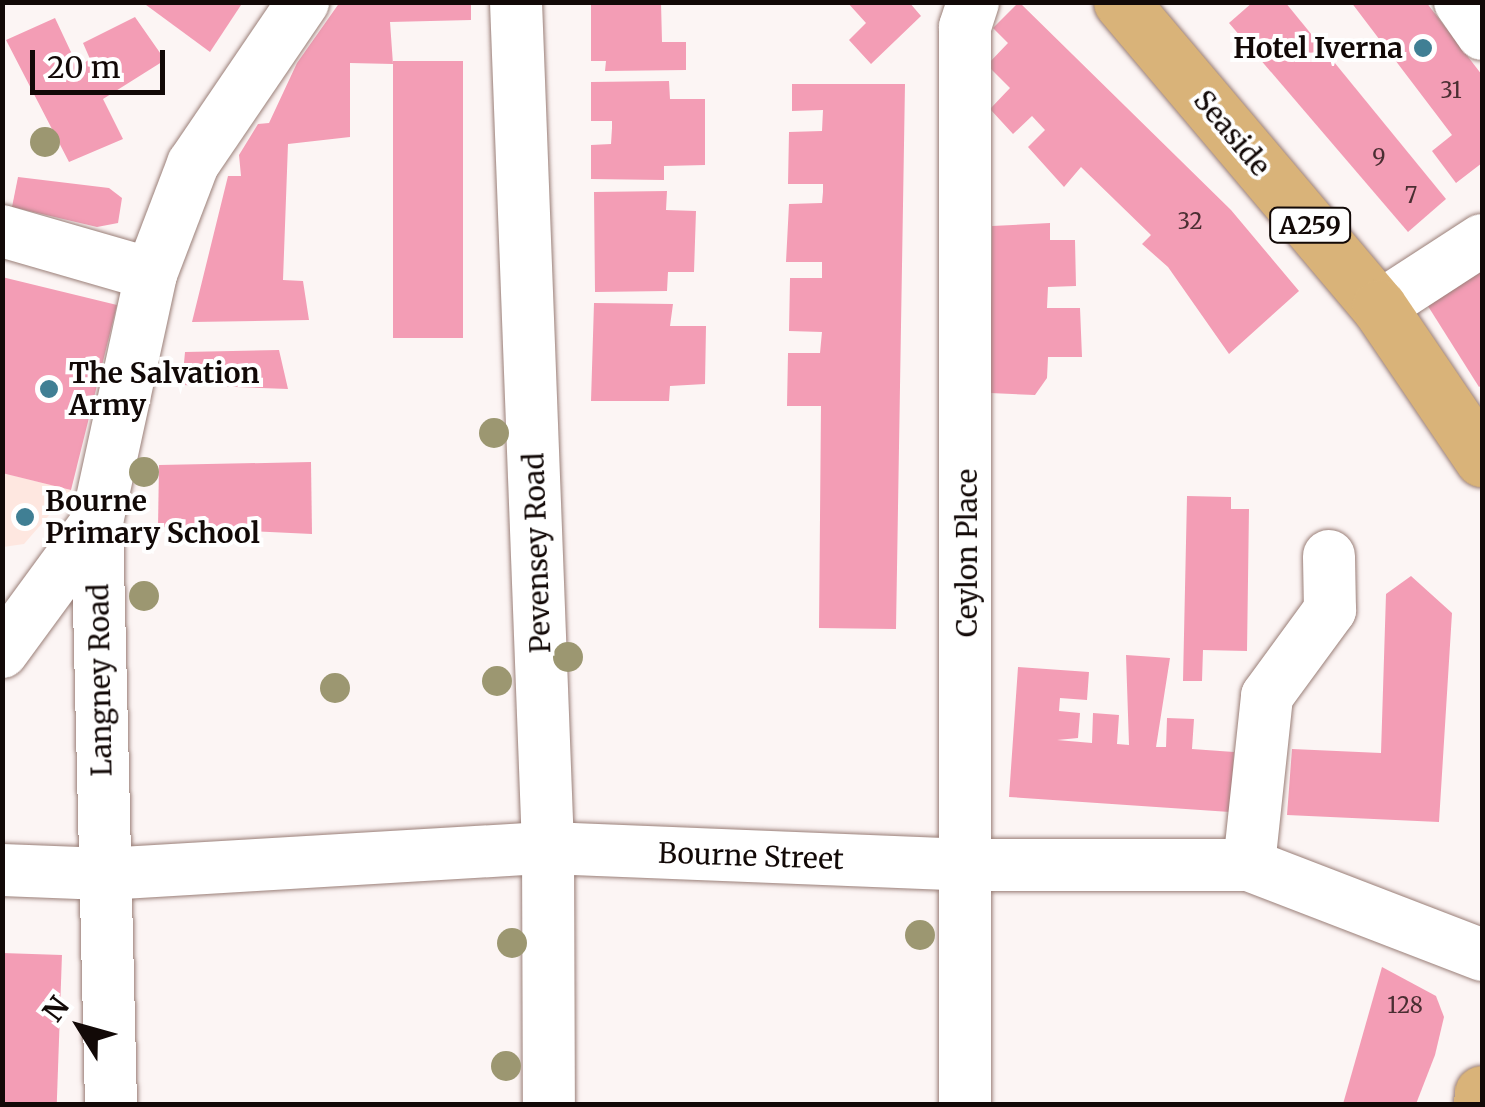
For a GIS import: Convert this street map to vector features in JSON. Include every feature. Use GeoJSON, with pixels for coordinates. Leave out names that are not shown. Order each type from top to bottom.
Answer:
{"type":"FeatureCollection","features":[{"type":"Feature","properties":{"kind":"main road","name":"Seaside"},"geometry":{"type":"LineString","coordinates":[[1121,2],[1379,307],[1482,459]]}},
{"type":"Feature","properties":{"kind":"main road"},"geometry":{"type":"LineString","coordinates":[[1481,1104],[1482,1094]]}},
{"type":"Feature","properties":{"kind":"street","name":"Langney Road"},"geometry":{"type":"LineString","coordinates":[[110,1104],[97,522],[152,274],[193,164],[302,2]]}},
{"type":"Feature","properties":{"kind":"street","name":"Pevensey Road"},"geometry":{"type":"LineString","coordinates":[[516,2],[548,848],[549,1104]]}},
{"type":"Feature","properties":{"kind":"street","name":"Ceylon Place"},"geometry":{"type":"LineString","coordinates":[[965,1104],[966,27],[973,2]]}},
{"type":"Feature","properties":{"kind":"street"},"geometry":{"type":"LineString","coordinates":[[1460,2],[1482,34]]}},
{"type":"Feature","properties":{"kind":"street"},"geometry":{"type":"LineString","coordinates":[[2,231],[152,274]]}},
{"type":"Feature","properties":{"kind":"street"},"geometry":{"type":"LineString","coordinates":[[1379,307],[1482,240]]}},
{"type":"Feature","properties":{"kind":"street"},"geometry":{"type":"LineString","coordinates":[[2,652],[97,522]]}},
{"type":"Feature","properties":{"kind":"street"},"geometry":{"type":"LineString","coordinates":[[1249,865],[1267,696],[1330,610],[1329,556]]}},
{"type":"Feature","properties":{"kind":"street","name":"Bourne Street"},"geometry":{"type":"LineString","coordinates":[[2,870],[105,874],[548,848],[968,865],[1249,865],[1482,955]]}},
{"type":"Feature","properties":{"kind":"shaded area","name":"Bourne Primary School"},"geometry":{"type":"Polygon","coordinates":[[[3,473],[71,490],[24,544],[3,547],[3,473]]]}},
{"type":"Feature","properties":{"kind":"building"},"geometry":{"type":"Polygon","coordinates":[[[142,2],[243,2],[210,52],[142,2]]]}},
{"type":"Feature","properties":{"kind":"building"},"geometry":{"type":"Polygon","coordinates":[[[340,2],[471,2],[471,20],[390,22],[393,64],[350,63],[350,137],[288,144],[283,280],[303,281],[309,320],[192,322],[228,176],[241,176],[239,155],[258,124],[269,123],[297,63],[340,2]]]}},
{"type":"Feature","properties":{"kind":"building"},"geometry":{"type":"Polygon","coordinates":[[[591,2],[661,2],[662,42],[686,42],[686,70],[605,71],[606,61],[591,61],[591,2]]]}},
{"type":"Feature","properties":{"kind":"building"},"geometry":{"type":"Polygon","coordinates":[[[847,2],[909,2],[921,16],[871,64],[849,40],[866,23],[847,2]]]}},
{"type":"Feature","properties":{"kind":"building"},"geometry":{"type":"Polygon","coordinates":[[[1019,2],[1231,210],[1299,291],[1229,354],[1168,267],[1142,244],[1151,235],[1081,167],[1064,187],[1028,147],[1045,130],[1032,116],[1013,134],[990,109],[1010,88],[987,65],[1008,43],[993,28],[1019,2]]]}},
{"type":"Feature","properties":{"kind":"building"},"geometry":{"type":"Polygon","coordinates":[[[1253,2],[1285,2],[1446,199],[1408,232],[1229,23],[1253,2]]]}},
{"type":"Feature","properties":{"kind":"building"},"geometry":{"type":"Polygon","coordinates":[[[1351,2],[1426,2],[1482,75],[1482,163],[1456,183],[1432,151],[1452,135],[1351,2]]]}},
{"type":"Feature","properties":{"kind":"building"},"geometry":{"type":"Polygon","coordinates":[[[135,17],[165,60],[103,99],[123,139],[69,162],[6,40],[55,18],[78,67],[90,59],[83,43],[135,17]]]}},
{"type":"Feature","properties":{"kind":"building"},"geometry":{"type":"Polygon","coordinates":[[[393,61],[463,61],[463,338],[393,338],[393,61]]]}},
{"type":"Feature","properties":{"kind":"building"},"geometry":{"type":"Polygon","coordinates":[[[669,81],[670,99],[705,99],[705,165],[664,166],[664,180],[591,179],[591,145],[611,144],[612,121],[591,121],[591,82],[669,81]]]}},
{"type":"Feature","properties":{"kind":"building"},"geometry":{"type":"Polygon","coordinates":[[[792,84],[905,84],[896,629],[819,628],[821,406],[787,406],[788,353],[820,353],[822,332],[789,331],[790,278],[822,278],[822,262],[786,262],[789,204],[822,203],[823,192],[823,184],[788,184],[789,132],[822,131],[823,110],[792,111],[792,84]]]}},
{"type":"Feature","properties":{"kind":"building"},"geometry":{"type":"Polygon","coordinates":[[[18,177],[109,188],[122,198],[118,223],[97,227],[12,207],[18,177]]]}},
{"type":"Feature","properties":{"kind":"building"},"geometry":{"type":"Polygon","coordinates":[[[667,191],[666,210],[696,211],[694,272],[668,272],[667,291],[595,292],[594,192],[667,191]]]}},
{"type":"Feature","properties":{"kind":"building"},"geometry":{"type":"Polygon","coordinates":[[[1050,223],[1050,240],[1075,240],[1076,286],[1048,287],[1047,308],[1080,308],[1082,357],[1048,357],[1047,378],[1035,395],[990,393],[992,226],[1050,223]]]}},
{"type":"Feature","properties":{"kind":"building"},"geometry":{"type":"Polygon","coordinates":[[[1482,267],[1482,385],[1479,387],[1426,303],[1482,267]]]}},
{"type":"Feature","properties":{"kind":"building","name":"The Salvation Army"},"geometry":{"type":"Polygon","coordinates":[[[2,277],[117,305],[71,490],[2,473],[2,277]]]}},
{"type":"Feature","properties":{"kind":"building"},"geometry":{"type":"Polygon","coordinates":[[[594,303],[673,304],[670,326],[706,326],[705,384],[670,386],[669,401],[591,401],[594,303]]]}},
{"type":"Feature","properties":{"kind":"building","name":"The Salvation Army"},"geometry":{"type":"Polygon","coordinates":[[[279,350],[288,389],[182,385],[185,352],[279,350]]]}},
{"type":"Feature","properties":{"kind":"building"},"geometry":{"type":"Polygon","coordinates":[[[311,462],[312,534],[158,527],[159,465],[311,462]]]}},
{"type":"Feature","properties":{"kind":"building"},"geometry":{"type":"Polygon","coordinates":[[[1187,496],[1231,497],[1231,509],[1249,509],[1247,651],[1203,650],[1202,681],[1183,681],[1187,496]]]}},
{"type":"Feature","properties":{"kind":"building"},"geometry":{"type":"Polygon","coordinates":[[[1411,576],[1452,613],[1439,822],[1287,815],[1292,749],[1381,753],[1386,594],[1411,576]]]}},
{"type":"Feature","properties":{"kind":"building"},"geometry":{"type":"Polygon","coordinates":[[[1126,655],[1170,658],[1156,747],[1166,747],[1167,718],[1194,719],[1192,749],[1234,752],[1230,812],[1009,797],[1018,667],[1089,672],[1087,700],[1060,698],[1059,711],[1080,713],[1078,738],[1057,740],[1092,743],[1093,713],[1119,715],[1117,744],[1129,745],[1126,655]]]}},
{"type":"Feature","properties":{"kind":"building"},"geometry":{"type":"Polygon","coordinates":[[[2,953],[62,955],[57,1104],[2,1104],[2,953]]]}},
{"type":"Feature","properties":{"kind":"building"},"geometry":{"type":"Polygon","coordinates":[[[1382,967],[1436,996],[1444,1017],[1435,1055],[1416,1104],[1343,1104],[1382,967]]]}},
{"type":"Feature","properties":{"kind":"place","name":"Hotel Iverna"},"geometry":{"type":"Point","coordinates":[1423,48]}},
{"type":"Feature","properties":{"kind":"place","name":"The Salvation Army"},"geometry":{"type":"Point","coordinates":[49,389]}},
{"type":"Feature","properties":{"kind":"place","name":"Bourne Primary School"},"geometry":{"type":"Point","coordinates":[25,517]}}]}
